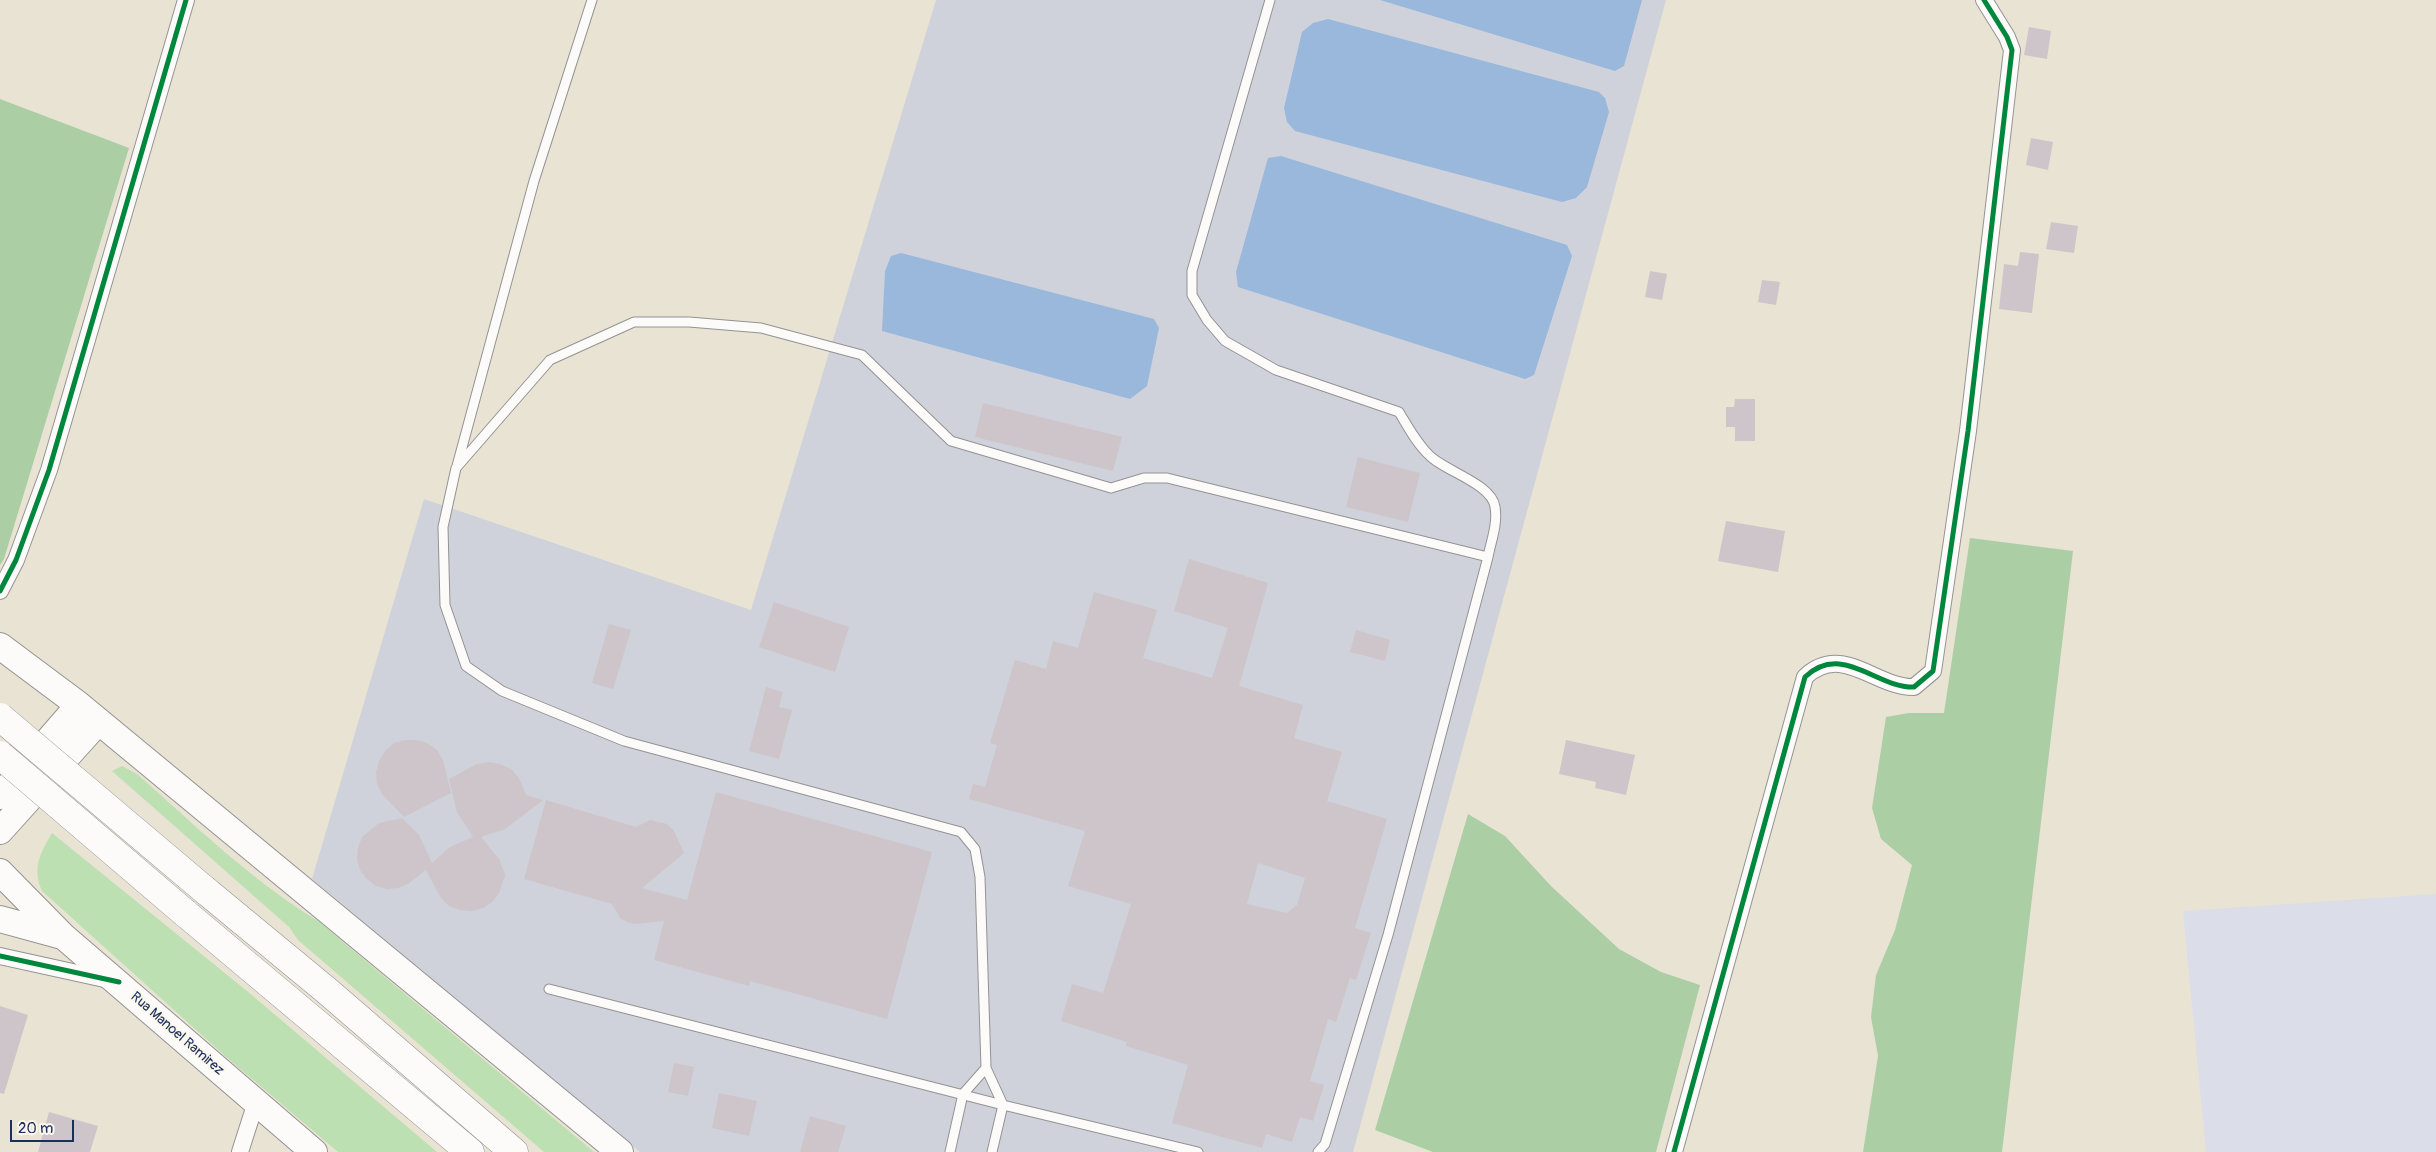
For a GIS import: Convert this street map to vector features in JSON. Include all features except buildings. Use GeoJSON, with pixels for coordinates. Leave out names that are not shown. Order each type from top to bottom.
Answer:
{"type":"FeatureCollection","features":[{"type":"Feature","properties":{"kind":"highway"},"geometry":{"type":"LineString","coordinates":[[0,717],[326,990],[514,1152]]}},
{"type":"Feature","properties":{"kind":"highway"},"geometry":{"type":"LineString","coordinates":[[0,755],[470,1152]]}},
{"type":"Feature","properties":{"kind":"main road"},"geometry":{"type":"LineString","coordinates":[[0,646],[88,714],[372,945],[620,1152]]}},
{"type":"Feature","properties":{"kind":"main road"},"geometry":{"type":"LineString","coordinates":[[0,796],[88,714]]}},
{"type":"Feature","properties":{"kind":"main road"},"geometry":{"type":"LineString","coordinates":[[0,831],[88,714]]}},
{"type":"Feature","properties":{"kind":"main road","name":"Rua Manoel Ramirez"},"geometry":{"type":"LineString","coordinates":[[0,872],[64,936],[314,1152]]}},
{"type":"Feature","properties":{"kind":"main road"},"geometry":{"type":"LineString","coordinates":[[0,919],[64,936]]}},
{"type":"Feature","properties":{"kind":"street"},"geometry":{"type":"LineString","coordinates":[[0,591],[16,560],[49,470],[186,0]]}},
{"type":"Feature","properties":{"kind":"street"},"geometry":{"type":"LineString","coordinates":[[1674,1152],[1805,677],[1813,669],[1830,664],[1847,664],[1902,688],[1914,687],[1933,671],[1968,431],[2012,50],[2007,37],[1984,0]]}},
{"type":"Feature","properties":{"kind":"street"},"geometry":{"type":"LineString","coordinates":[[0,956],[119,982]]}},
{"type":"Feature","properties":{"kind":"street"},"geometry":{"type":"LineString","coordinates":[[240,1152],[256,1102]]}},
{"type":"Feature","properties":{"kind":"lane"},"geometry":{"type":"LineString","coordinates":[[592,0],[534,181],[456,468],[443,526],[445,605],[466,666],[502,692],[624,740],[961,832],[975,849],[980,878],[986,1068],[1003,1105],[992,1152]]}},
{"type":"Feature","properties":{"kind":"lane"},"geometry":{"type":"LineString","coordinates":[[1270,0],[1192,271],[1192,294],[1207,320],[1225,340],[1276,370],[1399,412],[1410,432],[1430,457],[1485,490],[1496,506],[1495,527],[1488,557],[1388,935],[1325,1144],[1318,1152]]}},
{"type":"Feature","properties":{"kind":"lane"},"geometry":{"type":"LineString","coordinates":[[456,468],[550,360],[634,322],[689,322],[761,328],[862,355],[951,441],[1111,488],[1144,478],[1167,478],[1488,557]]}},
{"type":"Feature","properties":{"kind":"lane"},"geometry":{"type":"LineString","coordinates":[[549,990],[1003,1105],[1198,1152]]}},
{"type":"Feature","properties":{"kind":"lane"},"geometry":{"type":"LineString","coordinates":[[950,1152],[963,1094],[986,1068]]}},
{"type":"Feature","properties":{"kind":"shaded area"},"geometry":{"type":"Polygon","coordinates":[[[936,0],[1666,0],[1353,1152],[640,1152],[312,879],[424,499],[751,610],[936,0]]]}},
{"type":"Feature","properties":{"kind":"shaded area"},"geometry":{"type":"Polygon","coordinates":[[[2436,894],[2436,1152],[2206,1152],[2183,911],[2436,894]]]}},
{"type":"Feature","properties":{"kind":"green space"},"geometry":{"type":"Polygon","coordinates":[[[0,99],[129,148],[4,559],[0,565],[0,99]]]}},
{"type":"Feature","properties":{"kind":"green space"},"geometry":{"type":"Polygon","coordinates":[[[1970,538],[2073,551],[2002,1152],[1863,1152],[1878,1056],[1871,1017],[1876,975],[1895,930],[1912,865],[1881,839],[1872,808],[1886,717],[1909,713],[1944,713],[1970,538]]]}},
{"type":"Feature","properties":{"kind":"green space"},"geometry":{"type":"Polygon","coordinates":[[[122,766],[137,774],[247,870],[318,921],[594,1152],[544,1152],[298,940],[289,927],[112,771],[122,766]]]}},
{"type":"Feature","properties":{"kind":"green space"},"geometry":{"type":"Polygon","coordinates":[[[1468,814],[1505,836],[1551,886],[1619,949],[1661,972],[1700,985],[1656,1152],[1433,1152],[1375,1130],[1468,814]]]}},
{"type":"Feature","properties":{"kind":"green space"},"geometry":{"type":"Polygon","coordinates":[[[52,833],[247,991],[437,1152],[338,1152],[225,1056],[42,891],[38,875],[39,861],[52,833]]]}},
{"type":"Feature","properties":{"kind":"water"},"geometry":{"type":"Polygon","coordinates":[[[1380,0],[1642,0],[1624,66],[1615,71],[1380,0]]]}},
{"type":"Feature","properties":{"kind":"water"},"geometry":{"type":"Polygon","coordinates":[[[1328,19],[1599,92],[1605,98],[1609,112],[1587,187],[1576,198],[1562,202],[1295,131],[1287,122],[1284,108],[1302,32],[1313,23],[1328,19]]]}},
{"type":"Feature","properties":{"kind":"water"},"geometry":{"type":"Polygon","coordinates":[[[1281,156],[1567,245],[1572,256],[1534,375],[1525,379],[1238,287],[1236,272],[1268,158],[1281,156]]]}},
{"type":"Feature","properties":{"kind":"water"},"geometry":{"type":"Polygon","coordinates":[[[901,253],[1154,319],[1159,328],[1147,386],[1130,399],[882,331],[885,271],[891,256],[901,253]]]}},
{"type":"Feature","properties":{"kind":"cycle path"},"geometry":{"type":"LineString","coordinates":[[0,591],[16,560],[49,470],[186,0]]}},
{"type":"Feature","properties":{"kind":"cycle path"},"geometry":{"type":"LineString","coordinates":[[1674,1152],[1805,677],[1819,667],[1832,664],[1846,665],[1886,681],[1914,687],[1933,671],[1968,431],[2012,50],[2007,37],[1984,0]]}},
{"type":"Feature","properties":{"kind":"cycle path"},"geometry":{"type":"LineString","coordinates":[[0,956],[119,982]]}}]}
